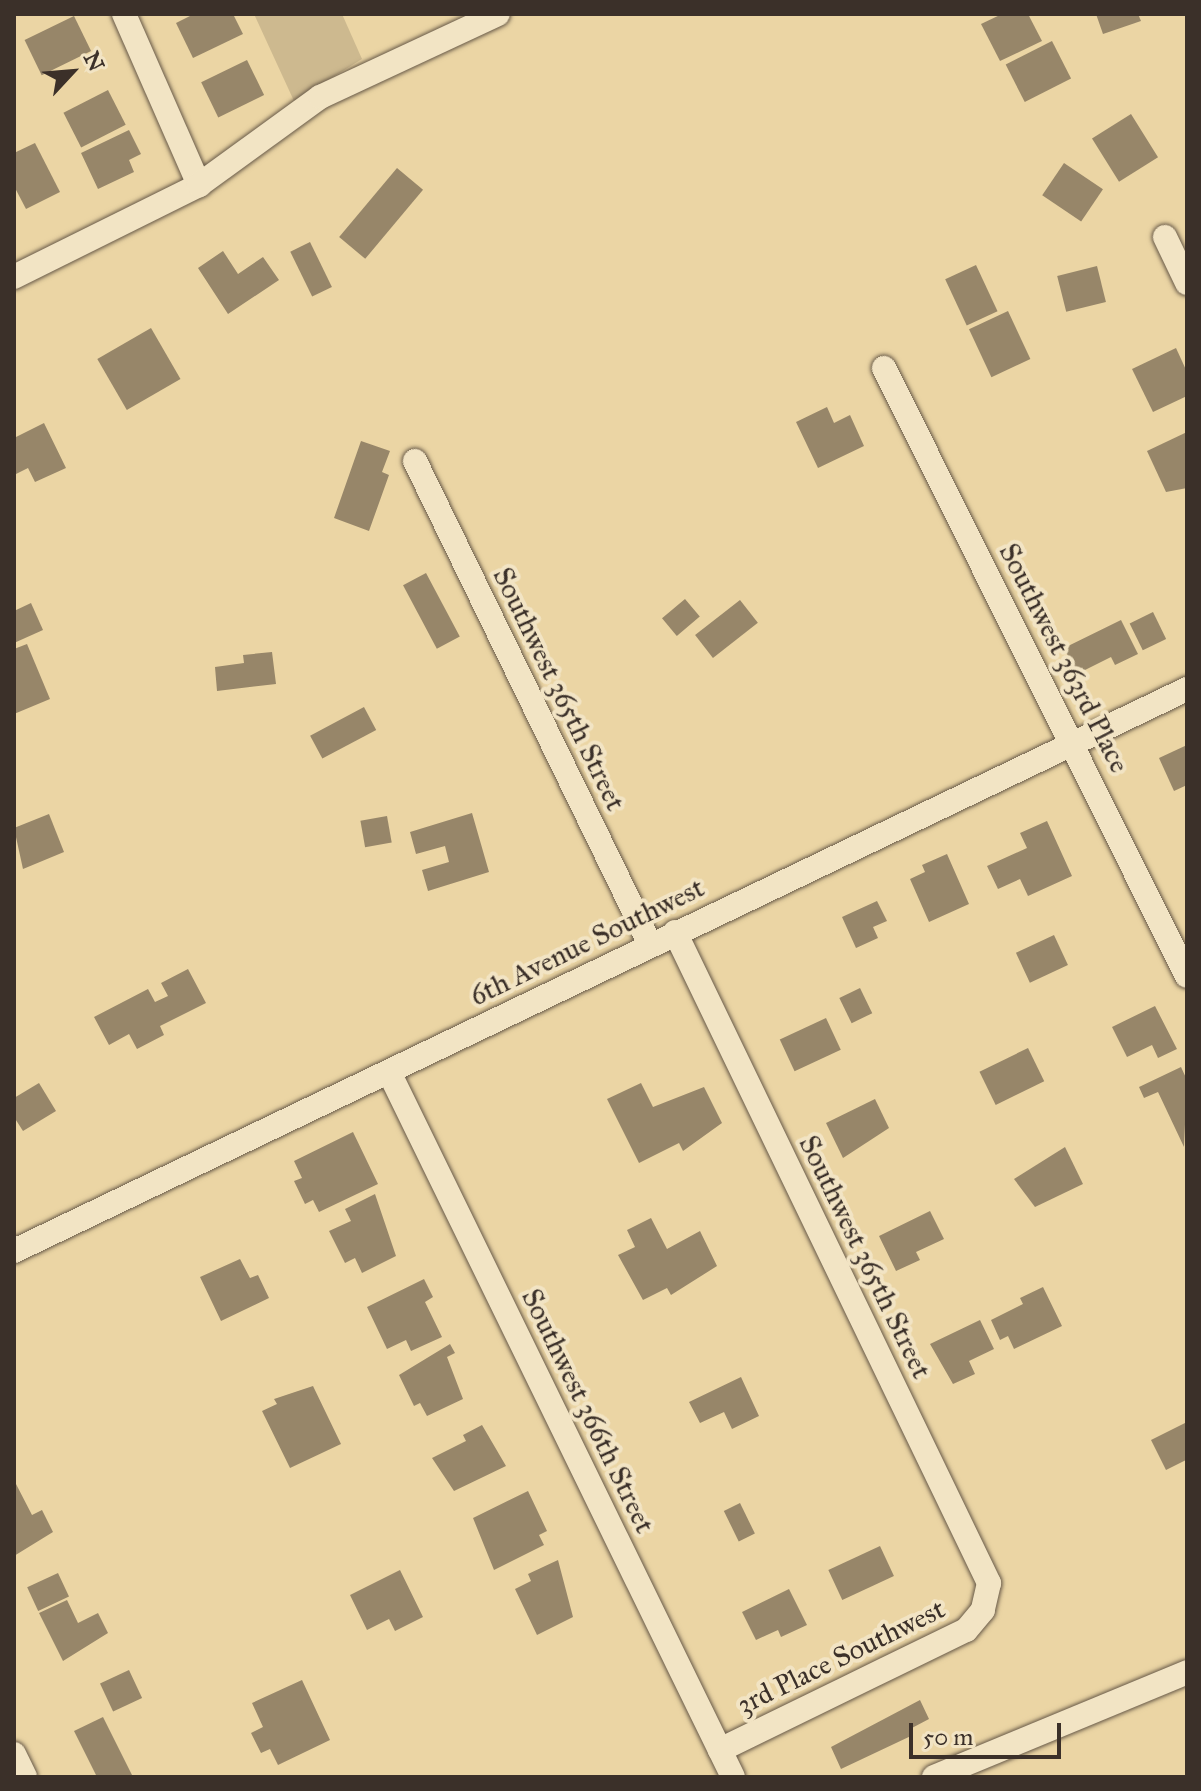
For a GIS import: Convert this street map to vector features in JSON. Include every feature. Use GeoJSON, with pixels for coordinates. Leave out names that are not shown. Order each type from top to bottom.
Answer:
{"type":"FeatureCollection","features":[{"type":"Feature","properties":{"kind":"street"},"geometry":{"type":"LineString","coordinates":[[124,14],[199,185]]}},
{"type":"Feature","properties":{"kind":"street"},"geometry":{"type":"LineString","coordinates":[[14,277],[199,185],[320,97],[498,14]]}},
{"type":"Feature","properties":{"kind":"street"},"geometry":{"type":"LineString","coordinates":[[1165,237],[1187,283]]}},
{"type":"Feature","properties":{"kind":"street","name":"Southwest 363rd Place"},"geometry":{"type":"LineString","coordinates":[[884,368],[1187,976]]}},
{"type":"Feature","properties":{"kind":"street","name":"Southwest 365th Street"},"geometry":{"type":"LineString","coordinates":[[415,461],[650,944]]}},
{"type":"Feature","properties":{"kind":"street","name":"6th Avenue Southwest"},"geometry":{"type":"LineString","coordinates":[[14,1251],[1187,689]]}},
{"type":"Feature","properties":{"kind":"street","name":"Southwest 365th Street"},"geometry":{"type":"LineString","coordinates":[[675,932],[989,1583],[983,1610]]}},
{"type":"Feature","properties":{"kind":"street","name":"Southwest 366th Street"},"geometry":{"type":"LineString","coordinates":[[389,1072],[733,1777]]}},
{"type":"Feature","properties":{"kind":"street","name":"3rd Place Southwest"},"geometry":{"type":"LineString","coordinates":[[720,1750],[966,1630],[983,1610]]}},
{"type":"Feature","properties":{"kind":"street"},"geometry":{"type":"LineString","coordinates":[[934,1777],[1187,1672]]}},
{"type":"Feature","properties":{"kind":"street"},"geometry":{"type":"LineString","coordinates":[[14,1754],[25,1777]]}},
{"type":"Feature","properties":{"kind":"shaded area"},"geometry":{"type":"Polygon","coordinates":[[[254,14],[342,14],[362,59],[294,101],[254,14]]]}},
{"type":"Feature","properties":{"kind":"building"},"geometry":{"type":"Polygon","coordinates":[[[194,14],[233,14],[243,34],[193,58],[176,23],[194,14]]]}},
{"type":"Feature","properties":{"kind":"building"},"geometry":{"type":"Polygon","coordinates":[[[1002,14],[1028,14],[1042,41],[1000,61],[981,24],[1002,14]]]}},
{"type":"Feature","properties":{"kind":"building"},"geometry":{"type":"Polygon","coordinates":[[[1096,14],[1138,14],[1141,21],[1103,34],[1096,14]]]}},
{"type":"Feature","properties":{"kind":"building"},"geometry":{"type":"Polygon","coordinates":[[[74,16],[91,51],[42,75],[25,40],[74,16]]]}},
{"type":"Feature","properties":{"kind":"building"},"geometry":{"type":"Polygon","coordinates":[[[1052,41],[1071,78],[1025,102],[1006,65],[1052,41]]]}},
{"type":"Feature","properties":{"kind":"building"},"geometry":{"type":"Polygon","coordinates":[[[247,60],[264,95],[218,117],[201,82],[247,60]]]}},
{"type":"Feature","properties":{"kind":"building"},"geometry":{"type":"Polygon","coordinates":[[[108,90],[126,125],[81,147],[63,113],[108,90]]]}},
{"type":"Feature","properties":{"kind":"building"},"geometry":{"type":"Polygon","coordinates":[[[1131,114],[1158,157],[1119,182],[1092,138],[1131,114]]]}},
{"type":"Feature","properties":{"kind":"building"},"geometry":{"type":"Polygon","coordinates":[[[129,130],[141,154],[129,160],[134,172],[98,189],[81,153],[129,130]]]}},
{"type":"Feature","properties":{"kind":"building"},"geometry":{"type":"Polygon","coordinates":[[[35,143],[60,192],[26,209],[14,186],[14,153],[35,143]]]}},
{"type":"Feature","properties":{"kind":"building"},"geometry":{"type":"Polygon","coordinates":[[[1064,163],[1103,189],[1081,222],[1042,195],[1064,163]]]}},
{"type":"Feature","properties":{"kind":"building"},"geometry":{"type":"Polygon","coordinates":[[[397,168],[423,190],[365,259],[339,237],[397,168]]]}},
{"type":"Feature","properties":{"kind":"building"},"geometry":{"type":"Polygon","coordinates":[[[310,242],[332,287],[312,297],[290,252],[310,242]]]}},
{"type":"Feature","properties":{"kind":"building"},"geometry":{"type":"Polygon","coordinates":[[[223,251],[238,274],[263,257],[279,280],[228,314],[198,268],[223,251]]]}},
{"type":"Feature","properties":{"kind":"building"},"geometry":{"type":"Polygon","coordinates":[[[976,265],[998,311],[967,326],[945,279],[976,265]]]}},
{"type":"Feature","properties":{"kind":"building"},"geometry":{"type":"Polygon","coordinates":[[[1097,266],[1106,302],[1066,312],[1057,276],[1097,266]]]}},
{"type":"Feature","properties":{"kind":"building"},"geometry":{"type":"Polygon","coordinates":[[[1008,311],[1030,359],[991,377],[969,329],[1008,311]]]}},
{"type":"Feature","properties":{"kind":"building"},"geometry":{"type":"Polygon","coordinates":[[[151,328],[181,379],[127,410],[97,359],[151,328]]]}},
{"type":"Feature","properties":{"kind":"building"},"geometry":{"type":"Polygon","coordinates":[[[1176,348],[1187,372],[1187,396],[1153,412],[1132,369],[1176,348]]]}},
{"type":"Feature","properties":{"kind":"building"},"geometry":{"type":"Polygon","coordinates":[[[827,407],[834,423],[850,415],[864,446],[818,468],[796,422],[827,407]]]}},
{"type":"Feature","properties":{"kind":"building"},"geometry":{"type":"Polygon","coordinates":[[[44,423],[66,468],[35,482],[28,468],[14,475],[14,438],[44,423]]]}},
{"type":"Feature","properties":{"kind":"building"},"geometry":{"type":"Polygon","coordinates":[[[1187,432],[1187,488],[1166,492],[1147,451],[1187,432]]]}},
{"type":"Feature","properties":{"kind":"building"},"geometry":{"type":"Polygon","coordinates":[[[361,441],[390,451],[382,472],[389,475],[369,531],[334,518],[361,441]]]}},
{"type":"Feature","properties":{"kind":"building"},"geometry":{"type":"Polygon","coordinates":[[[426,573],[460,637],[437,649],[403,585],[426,573]]]}},
{"type":"Feature","properties":{"kind":"building"},"geometry":{"type":"Polygon","coordinates":[[[685,599],[700,617],[677,636],[662,618],[685,599]]]}},
{"type":"Feature","properties":{"kind":"building"},"geometry":{"type":"Polygon","coordinates":[[[740,600],[758,623],[713,658],[695,635],[740,600]]]}},
{"type":"Feature","properties":{"kind":"building"},"geometry":{"type":"Polygon","coordinates":[[[31,603],[43,630],[14,643],[14,611],[31,603]]]}},
{"type":"Feature","properties":{"kind":"building"},"geometry":{"type":"Polygon","coordinates":[[[1153,612],[1166,639],[1143,650],[1130,623],[1153,612]]]}},
{"type":"Feature","properties":{"kind":"building"},"geometry":{"type":"Polygon","coordinates":[[[1121,620],[1138,654],[1115,665],[1111,657],[1077,674],[1064,648],[1121,620]]]}},
{"type":"Feature","properties":{"kind":"building"},"geometry":{"type":"Polygon","coordinates":[[[27,644],[50,699],[14,714],[14,649],[27,644]]]}},
{"type":"Feature","properties":{"kind":"building"},"geometry":{"type":"Polygon","coordinates":[[[272,652],[276,684],[217,691],[215,667],[244,663],[243,655],[272,652]]]}},
{"type":"Feature","properties":{"kind":"building"},"geometry":{"type":"Polygon","coordinates":[[[364,707],[376,730],[322,759],[310,736],[364,707]]]}},
{"type":"Feature","properties":{"kind":"building"},"geometry":{"type":"Polygon","coordinates":[[[1187,745],[1187,785],[1174,791],[1159,758],[1187,745]]]}},
{"type":"Feature","properties":{"kind":"building"},"geometry":{"type":"Polygon","coordinates":[[[472,813],[489,872],[428,891],[422,870],[449,862],[445,846],[416,854],[410,832],[472,813]]]}},
{"type":"Feature","properties":{"kind":"building"},"geometry":{"type":"Polygon","coordinates":[[[49,814],[64,852],[23,869],[14,828],[49,814]]]}},
{"type":"Feature","properties":{"kind":"building"},"geometry":{"type":"Polygon","coordinates":[[[387,816],[392,843],[365,847],[360,821],[387,816]]]}},
{"type":"Feature","properties":{"kind":"building"},"geometry":{"type":"Polygon","coordinates":[[[1047,821],[1072,876],[1028,896],[1020,879],[998,889],[987,866],[1027,848],[1020,833],[1047,821]]]}},
{"type":"Feature","properties":{"kind":"building"},"geometry":{"type":"Polygon","coordinates":[[[947,854],[969,904],[929,922],[910,879],[925,872],[922,865],[947,854]]]}},
{"type":"Feature","properties":{"kind":"building"},"geometry":{"type":"Polygon","coordinates":[[[877,901],[887,921],[873,927],[878,938],[856,948],[842,917],[877,901]]]}},
{"type":"Feature","properties":{"kind":"building"},"geometry":{"type":"Polygon","coordinates":[[[1054,935],[1068,965],[1030,983],[1016,953],[1054,935]]]}},
{"type":"Feature","properties":{"kind":"building"},"geometry":{"type":"Polygon","coordinates":[[[188,969],[206,1003],[160,1026],[164,1035],[137,1049],[129,1034],[109,1045],[94,1017],[148,989],[155,1002],[168,996],[161,983],[188,969]]]}},
{"type":"Feature","properties":{"kind":"building"},"geometry":{"type":"Polygon","coordinates":[[[860,988],[872,1013],[852,1023],[839,998],[860,988]]]}},
{"type":"Feature","properties":{"kind":"building"},"geometry":{"type":"Polygon","coordinates":[[[1155,1006],[1177,1049],[1158,1058],[1152,1045],[1127,1057],[1112,1027],[1155,1006]]]}},
{"type":"Feature","properties":{"kind":"building"},"geometry":{"type":"Polygon","coordinates":[[[826,1018],[841,1050],[795,1071],[780,1040],[826,1018]]]}},
{"type":"Feature","properties":{"kind":"building"},"geometry":{"type":"Polygon","coordinates":[[[1028,1048],[1044,1081],[996,1105],[979,1072],[1028,1048]]]}},
{"type":"Feature","properties":{"kind":"building"},"geometry":{"type":"Polygon","coordinates":[[[1181,1067],[1187,1080],[1184,1147],[1158,1092],[1144,1098],[1139,1087],[1181,1067]]]}},
{"type":"Feature","properties":{"kind":"building"},"geometry":{"type":"Polygon","coordinates":[[[39,1083],[56,1111],[23,1131],[14,1117],[14,1098],[39,1083]]]}},
{"type":"Feature","properties":{"kind":"building"},"geometry":{"type":"Polygon","coordinates":[[[641,1083],[653,1107],[704,1087],[722,1123],[683,1151],[679,1143],[639,1163],[607,1099],[641,1083]]]}},
{"type":"Feature","properties":{"kind":"building"},"geometry":{"type":"Polygon","coordinates":[[[875,1099],[889,1128],[843,1158],[826,1123],[875,1099]]]}},
{"type":"Feature","properties":{"kind":"building"},"geometry":{"type":"Polygon","coordinates":[[[353,1132],[378,1184],[319,1212],[313,1200],[305,1204],[294,1181],[302,1178],[294,1161],[353,1132]]]}},
{"type":"Feature","properties":{"kind":"building"},"geometry":{"type":"Polygon","coordinates":[[[1065,1147],[1083,1184],[1035,1207],[1014,1179],[1065,1147]]]}},
{"type":"Feature","properties":{"kind":"building"},"geometry":{"type":"Polygon","coordinates":[[[375,1194],[396,1256],[362,1273],[355,1258],[345,1263],[329,1231],[351,1221],[345,1209],[375,1194]]]}},
{"type":"Feature","properties":{"kind":"building"},"geometry":{"type":"Polygon","coordinates":[[[930,1211],[944,1239],[916,1252],[920,1260],[896,1271],[879,1236],[930,1211]]]}},
{"type":"Feature","properties":{"kind":"building"},"geometry":{"type":"Polygon","coordinates":[[[651,1218],[667,1249],[700,1231],[717,1266],[671,1295],[667,1288],[643,1300],[618,1255],[635,1247],[627,1230],[651,1218]]]}},
{"type":"Feature","properties":{"kind":"building"},"geometry":{"type":"Polygon","coordinates":[[[240,1259],[250,1278],[258,1275],[269,1298],[221,1321],[200,1277],[240,1259]]]}},
{"type":"Feature","properties":{"kind":"building"},"geometry":{"type":"Polygon","coordinates":[[[424,1279],[433,1297],[425,1302],[442,1337],[411,1351],[406,1340],[387,1349],[367,1307],[424,1279]]]}},
{"type":"Feature","properties":{"kind":"building"},"geometry":{"type":"Polygon","coordinates":[[[1043,1287],[1062,1326],[1014,1349],[1008,1336],[1000,1340],[991,1320],[1023,1304],[1020,1298],[1043,1287]]]}},
{"type":"Feature","properties":{"kind":"building"},"geometry":{"type":"Polygon","coordinates":[[[980,1320],[994,1349],[969,1361],[975,1374],[953,1384],[930,1344],[980,1320]]]}},
{"type":"Feature","properties":{"kind":"building"},"geometry":{"type":"Polygon","coordinates":[[[450,1344],[455,1353],[447,1357],[463,1399],[427,1416],[420,1403],[414,1406],[399,1375],[450,1344]]]}},
{"type":"Feature","properties":{"kind":"building"},"geometry":{"type":"Polygon","coordinates":[[[741,1377],[759,1416],[732,1429],[724,1412],[700,1423],[689,1402],[741,1377]]]}},
{"type":"Feature","properties":{"kind":"building"},"geometry":{"type":"Polygon","coordinates":[[[313,1386],[341,1444],[290,1468],[262,1411],[277,1404],[274,1399],[313,1386]]]}},
{"type":"Feature","properties":{"kind":"building"},"geometry":{"type":"Polygon","coordinates":[[[1187,1422],[1186,1460],[1166,1470],[1151,1440],[1187,1422]]]}},
{"type":"Feature","properties":{"kind":"building"},"geometry":{"type":"Polygon","coordinates":[[[482,1425],[506,1466],[454,1491],[432,1458],[466,1441],[463,1435],[482,1425]]]}},
{"type":"Feature","properties":{"kind":"building"},"geometry":{"type":"Polygon","coordinates":[[[16,1484],[32,1515],[42,1510],[53,1532],[14,1556],[16,1484]]]}},
{"type":"Feature","properties":{"kind":"building"},"geometry":{"type":"Polygon","coordinates":[[[528,1491],[547,1531],[539,1535],[544,1545],[494,1570],[473,1518],[528,1491]]]}},
{"type":"Feature","properties":{"kind":"building"},"geometry":{"type":"Polygon","coordinates":[[[740,1503],[755,1534],[739,1541],[724,1511],[740,1503]]]}},
{"type":"Feature","properties":{"kind":"building"},"geometry":{"type":"Polygon","coordinates":[[[880,1546],[894,1576],[842,1600],[828,1570],[880,1546]]]}},
{"type":"Feature","properties":{"kind":"building"},"geometry":{"type":"Polygon","coordinates":[[[558,1560],[573,1617],[537,1635],[515,1589],[531,1581],[528,1574],[558,1560]]]}},
{"type":"Feature","properties":{"kind":"building"},"geometry":{"type":"Polygon","coordinates":[[[400,1570],[423,1617],[395,1631],[389,1619],[367,1630],[350,1595],[400,1570]]]}},
{"type":"Feature","properties":{"kind":"building"},"geometry":{"type":"Polygon","coordinates":[[[58,1573],[69,1597],[38,1611],[27,1587],[58,1573]]]}},
{"type":"Feature","properties":{"kind":"building"},"geometry":{"type":"Polygon","coordinates":[[[789,1589],[807,1625],[781,1637],[778,1630],[756,1640],[742,1612],[789,1589]]]}},
{"type":"Feature","properties":{"kind":"building"},"geometry":{"type":"Polygon","coordinates":[[[67,1600],[78,1623],[98,1613],[108,1633],[63,1661],[39,1613],[67,1600]]]}},
{"type":"Feature","properties":{"kind":"building"},"geometry":{"type":"Polygon","coordinates":[[[129,1670],[142,1698],[113,1712],[100,1684],[129,1670]]]}},
{"type":"Feature","properties":{"kind":"building"},"geometry":{"type":"Polygon","coordinates":[[[302,1680],[330,1740],[278,1765],[270,1749],[261,1753],[251,1733],[263,1727],[252,1703],[302,1680]]]}},
{"type":"Feature","properties":{"kind":"building"},"geometry":{"type":"Polygon","coordinates":[[[920,1700],[929,1719],[910,1729],[913,1735],[841,1769],[831,1747],[920,1700]]]}},
{"type":"Feature","properties":{"kind":"building"},"geometry":{"type":"Polygon","coordinates":[[[103,1717],[133,1777],[97,1777],[74,1731],[103,1717]]]}}]}
